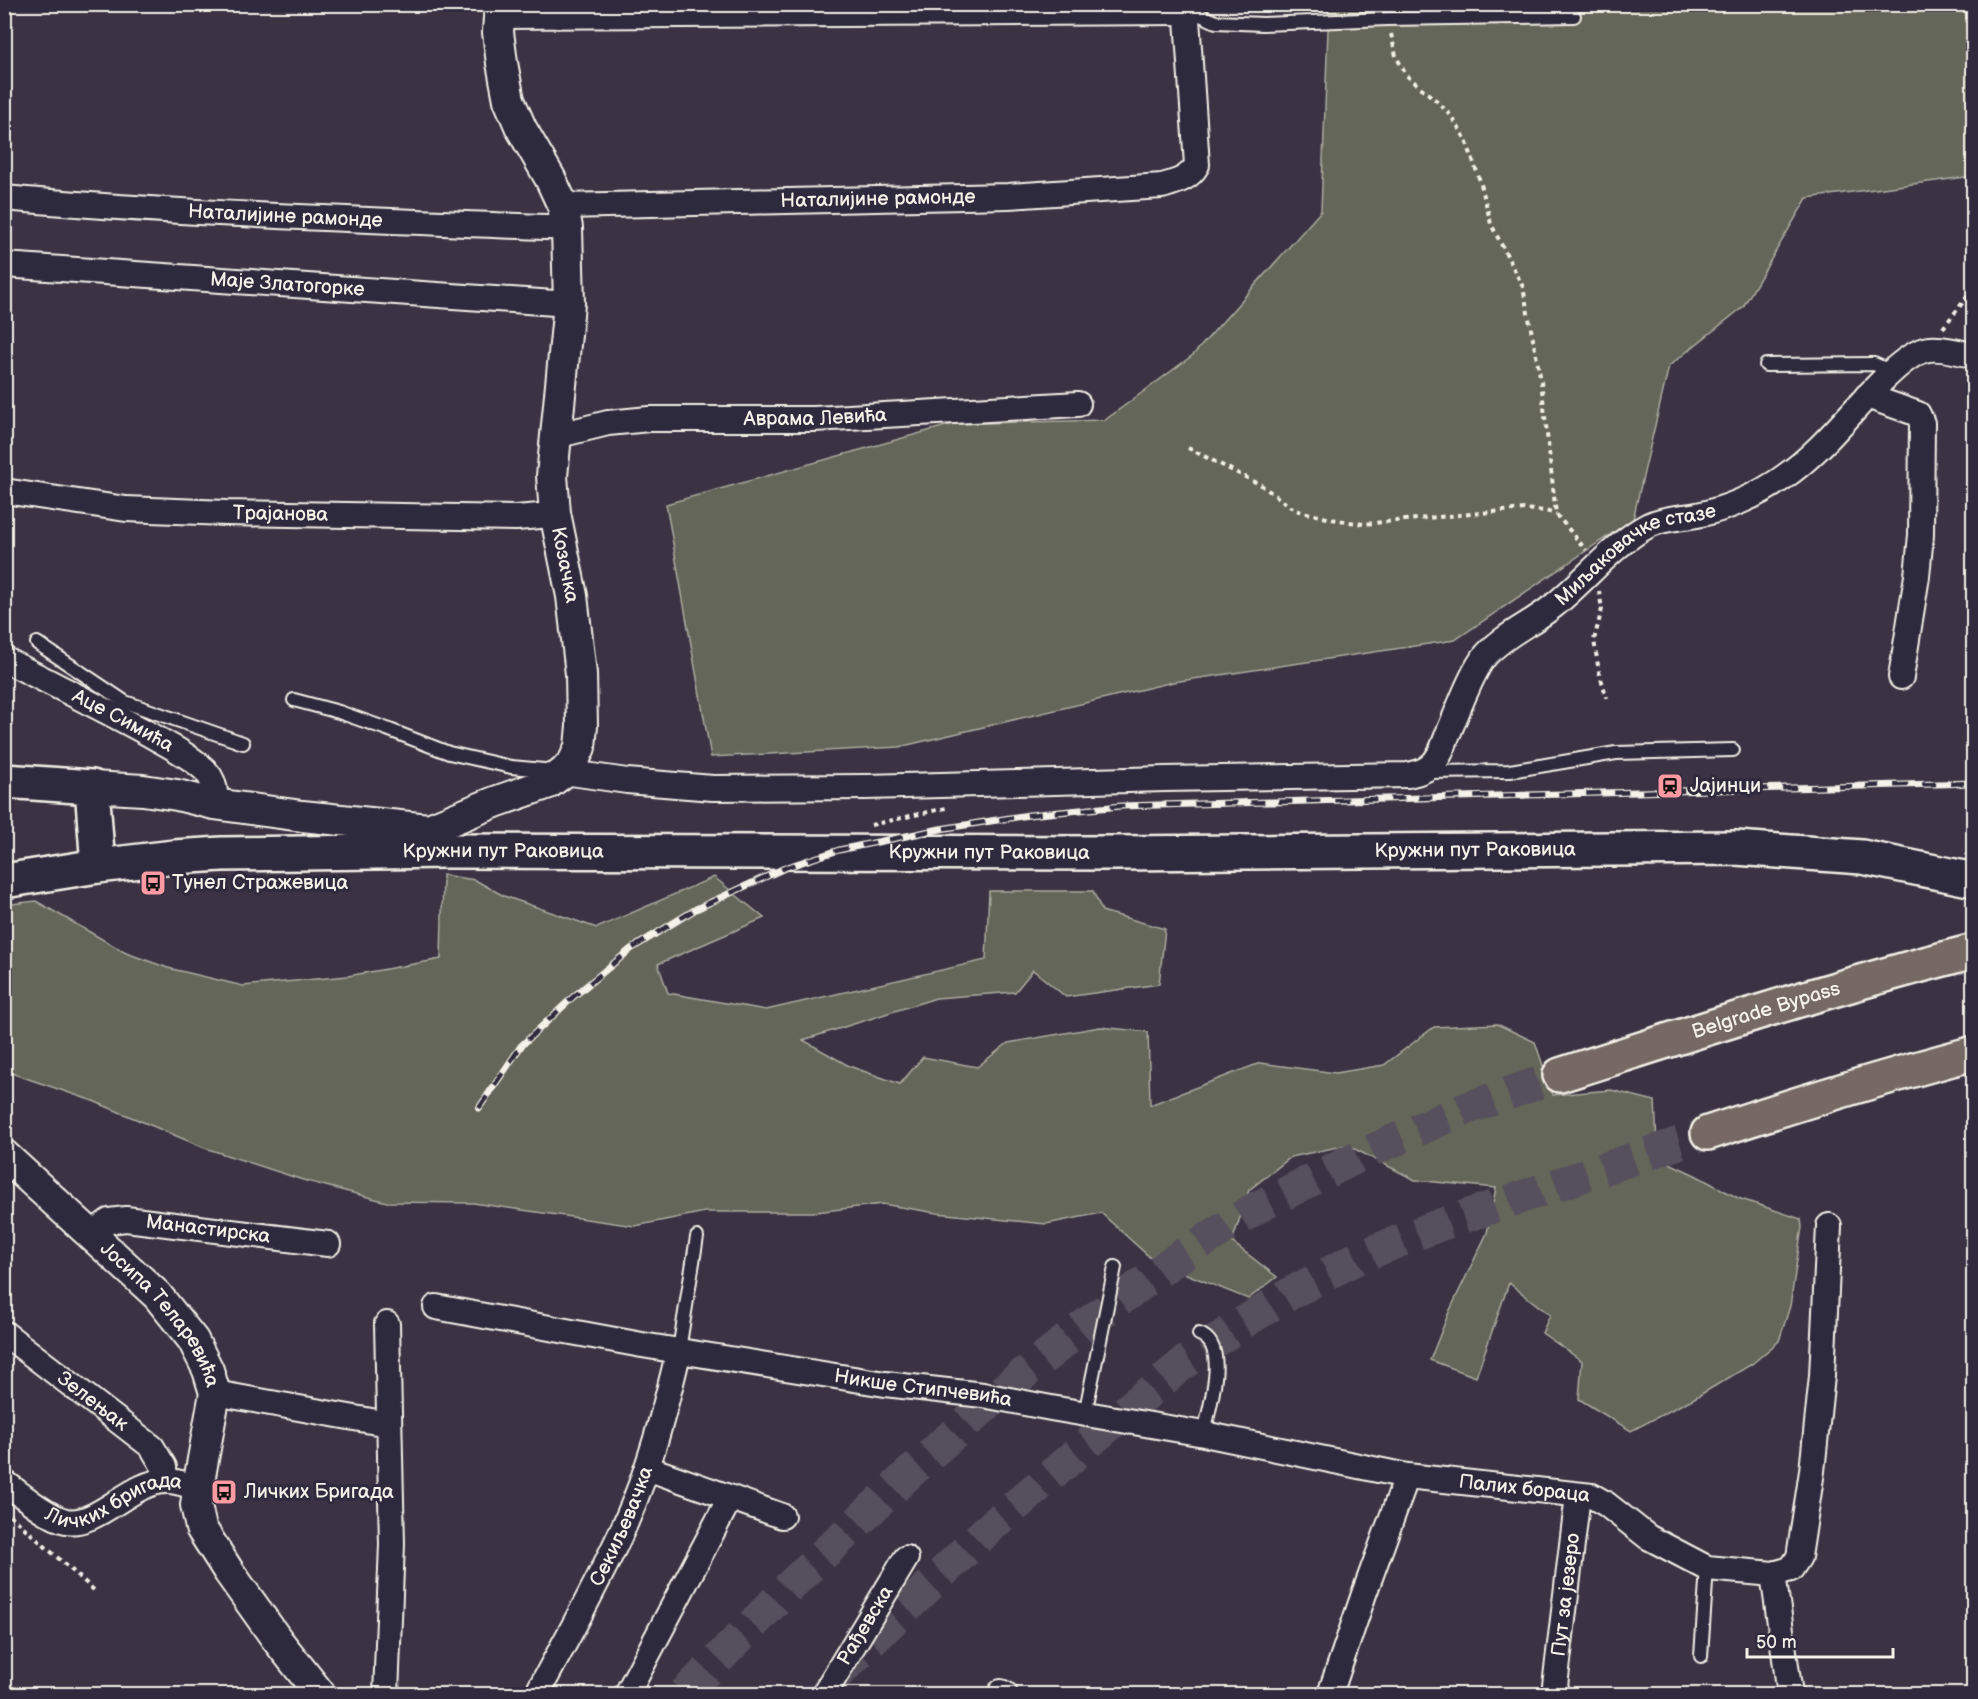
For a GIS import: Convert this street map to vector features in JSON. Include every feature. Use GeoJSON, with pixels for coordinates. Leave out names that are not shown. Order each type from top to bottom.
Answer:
{"type":"FeatureCollection","features":[{"type":"Feature","properties":{"kind":"highway","name":"Belgrade Bypass"},"geometry":{"type":"LineString","coordinates":[[1560,1076],[1851,983],[1974,951]]}},
{"type":"Feature","properties":{"kind":"highway"},"geometry":{"type":"LineString","coordinates":[[1708,1133],[1839,1090],[1974,1053]]}},
{"type":"Feature","properties":{"kind":"main road"},"geometry":{"type":"LineString","coordinates":[[4,780],[92,787],[98,866]]}},
{"type":"Feature","properties":{"kind":"main road","name":"Кружни пут Раковица"},"geometry":{"type":"LineString","coordinates":[[4,881],[98,866],[198,855],[448,850],[1114,853],[1736,848],[1862,857],[1974,880]]}},
{"type":"Feature","properties":{"kind":"street"},"geometry":{"type":"LineString","coordinates":[[499,10],[1186,8]]}},
{"type":"Feature","properties":{"kind":"street","name":"Наталијине рамонде"},"geometry":{"type":"LineString","coordinates":[[4,198],[180,211],[565,217],[1008,196],[1162,186],[1178,182],[1189,176],[1197,165],[1186,8]]}},
{"type":"Feature","properties":{"kind":"street","name":"Козачка"},"geometry":{"type":"LineString","coordinates":[[92,787],[143,790],[214,804],[302,816],[429,829],[495,802],[540,787],[558,778],[574,761],[580,747],[583,704],[572,596],[555,513],[552,476],[569,304],[565,217],[550,178],[521,128],[509,100],[498,32],[499,10]]}},
{"type":"Feature","properties":{"kind":"street","name":"Маје Златогорке"},"geometry":{"type":"LineString","coordinates":[[4,265],[569,304]]}},
{"type":"Feature","properties":{"kind":"street"},"geometry":{"type":"LineString","coordinates":[[1926,349],[1950,350],[1974,356]]}},
{"type":"Feature","properties":{"kind":"street","name":"Миљаковачке стазе"},"geometry":{"type":"LineString","coordinates":[[1422,772],[1431,766],[1440,754],[1484,657],[1498,643],[1553,607],[1634,534],[1663,520],[1699,515],[1733,504],[1785,477],[1819,447],[1890,374],[1909,358],[1926,349]]}},
{"type":"Feature","properties":{"kind":"street"},"geometry":{"type":"LineString","coordinates":[[1867,396],[1918,414],[1922,423],[1920,545],[1901,677]]}},
{"type":"Feature","properties":{"kind":"street","name":"Аврама Левића"},"geometry":{"type":"LineString","coordinates":[[555,436],[608,423],[649,419],[814,419],[1078,404]]}},
{"type":"Feature","properties":{"kind":"street","name":"Трајанова"},"geometry":{"type":"LineString","coordinates":[[4,491],[126,508],[226,513],[516,518],[555,513]]}},
{"type":"Feature","properties":{"kind":"street","name":"Аце Симића"},"geometry":{"type":"LineString","coordinates":[[4,659],[122,709],[166,744],[205,770],[215,788],[214,804]]}},
{"type":"Feature","properties":{"kind":"street"},"geometry":{"type":"LineString","coordinates":[[564,772],[627,781],[713,788],[866,787],[1398,775],[1422,772]]}},
{"type":"Feature","properties":{"kind":"street","name":"Јосипа Теларевића"},"geometry":{"type":"LineString","coordinates":[[4,1155],[157,1295],[183,1325],[201,1353],[215,1393],[198,1488],[197,1516],[201,1528],[212,1548],[278,1641],[320,1695]]}},
{"type":"Feature","properties":{"kind":"street","name":"Манастирска"},"geometry":{"type":"LineString","coordinates":[[91,1234],[109,1221],[126,1219],[328,1244]]}},
{"type":"Feature","properties":{"kind":"street"},"geometry":{"type":"LineString","coordinates":[[1790,1695],[1773,1574],[1791,1569],[1799,1557],[1812,1471],[1822,1376],[1829,1226]]}},
{"type":"Feature","properties":{"kind":"street","name":"Никше Стипчевића"},"geometry":{"type":"LineString","coordinates":[[436,1307],[885,1384],[983,1395],[1204,1434],[1407,1476]]}},
{"type":"Feature","properties":{"kind":"street"},"geometry":{"type":"LineString","coordinates":[[386,1695],[392,1544],[387,1324]]}},
{"type":"Feature","properties":{"kind":"street","name":"Зелењак"},"geometry":{"type":"LineString","coordinates":[[4,1332],[152,1447],[164,1467],[165,1480]]}},
{"type":"Feature","properties":{"kind":"street","name":"Секиљевачка"},"geometry":{"type":"LineString","coordinates":[[537,1695],[626,1523],[657,1437],[679,1350]]}},
{"type":"Feature","properties":{"kind":"street"},"geometry":{"type":"LineString","coordinates":[[215,1393],[388,1424]]}},
{"type":"Feature","properties":{"kind":"street"},"geometry":{"type":"LineString","coordinates":[[647,1468],[782,1516]]}},
{"type":"Feature","properties":{"kind":"street"},"geometry":{"type":"LineString","coordinates":[[1330,1695],[1407,1476]]}},
{"type":"Feature","properties":{"kind":"street","name":"Палих бораца"},"geometry":{"type":"LineString","coordinates":[[1407,1476],[1597,1498],[1648,1537],[1707,1568],[1773,1574]]}},
{"type":"Feature","properties":{"kind":"street","name":"Личких бригада"},"geometry":{"type":"LineString","coordinates":[[8,1497],[64,1521],[75,1522],[88,1519],[140,1489],[165,1480],[198,1488]]}},
{"type":"Feature","properties":{"kind":"street","name":"Пут за језеро"},"geometry":{"type":"LineString","coordinates":[[1554,1695],[1578,1495]]}},
{"type":"Feature","properties":{"kind":"street"},"geometry":{"type":"LineString","coordinates":[[627,1695],[730,1498]]}},
{"type":"Feature","properties":{"kind":"street","name":"Рађевска"},"geometry":{"type":"LineString","coordinates":[[824,1695],[906,1558]]}},
{"type":"Feature","properties":{"kind":"lane"},"geometry":{"type":"LineString","coordinates":[[1186,8],[1216,22],[1226,24],[1574,16]]}},
{"type":"Feature","properties":{"kind":"lane"},"geometry":{"type":"LineString","coordinates":[[1766,365],[1874,364],[1890,374]]}},
{"type":"Feature","properties":{"kind":"lane"},"geometry":{"type":"LineString","coordinates":[[37,643],[122,709],[243,743]]}},
{"type":"Feature","properties":{"kind":"lane"},"geometry":{"type":"LineString","coordinates":[[294,700],[339,712],[449,753],[511,767],[564,772]]}},
{"type":"Feature","properties":{"kind":"lane"},"geometry":{"type":"LineString","coordinates":[[1422,772],[1510,771],[1616,753],[1732,750]]}},
{"type":"Feature","properties":{"kind":"lane"},"geometry":{"type":"LineString","coordinates":[[679,1350],[697,1237]]}},
{"type":"Feature","properties":{"kind":"lane"},"geometry":{"type":"LineString","coordinates":[[1086,1414],[1115,1267]]}},
{"type":"Feature","properties":{"kind":"lane"},"geometry":{"type":"LineString","coordinates":[[1199,1334],[1212,1343],[1216,1367],[1204,1434]]}},
{"type":"Feature","properties":{"kind":"lane"},"geometry":{"type":"LineString","coordinates":[[1701,1656],[1707,1568]]}},
{"type":"Feature","properties":{"kind":"path"},"geometry":{"type":"LineString","coordinates":[[1387,19],[1393,46],[1406,75],[1452,117],[1466,140],[1481,184],[1491,224],[1523,287],[1541,381],[1556,514],[1590,556],[1595,569],[1602,609],[1594,639],[1599,672],[1607,698]]}},
{"type":"Feature","properties":{"kind":"path"},"geometry":{"type":"LineString","coordinates":[[1926,349],[1974,288]]}},
{"type":"Feature","properties":{"kind":"path"},"geometry":{"type":"LineString","coordinates":[[1188,448],[1261,485],[1295,510],[1331,519],[1363,524],[1524,509],[1556,514]]}},
{"type":"Feature","properties":{"kind":"path"},"geometry":{"type":"LineString","coordinates":[[866,826],[947,808]]}},
{"type":"Feature","properties":{"kind":"path"},"geometry":{"type":"LineString","coordinates":[[8,1497],[95,1591]]}},
{"type":"Feature","properties":{"kind":"green space"},"geometry":{"type":"Polygon","coordinates":[[[1329,5],[1973,5],[1973,176],[1807,198],[1743,307],[1669,366],[1633,519],[1455,640],[1173,682],[899,747],[711,757],[666,504],[953,424],[1105,420],[1193,355],[1321,211],[1329,5]]]}},
{"type":"Feature","properties":{"kind":"green space"},"geometry":{"type":"Polygon","coordinates":[[[443,875],[475,880],[504,896],[597,928],[714,877],[764,918],[658,964],[668,993],[766,1010],[986,960],[989,891],[1093,891],[1102,911],[1165,929],[1159,984],[1066,997],[1033,970],[1015,992],[936,998],[803,1040],[849,1066],[900,1084],[923,1057],[977,1067],[1008,1043],[1100,1027],[1148,1032],[1150,1105],[1260,1063],[1336,1073],[1384,1065],[1434,1027],[1497,1024],[1535,1042],[1553,1095],[1611,1090],[1655,1101],[1657,1144],[1665,1161],[1738,1198],[1801,1219],[1802,1227],[1790,1306],[1779,1341],[1752,1364],[1698,1396],[1631,1431],[1579,1399],[1582,1361],[1542,1333],[1550,1315],[1509,1283],[1476,1377],[1430,1360],[1449,1312],[1487,1233],[1496,1188],[1415,1180],[1347,1145],[1291,1157],[1249,1190],[1232,1242],[1277,1277],[1248,1299],[1154,1261],[1101,1213],[1046,1224],[937,1213],[882,1204],[816,1212],[705,1212],[635,1226],[473,1203],[387,1202],[303,1180],[205,1148],[93,1101],[5,1071],[4,905],[36,901],[126,953],[168,968],[243,986],[348,976],[441,959],[443,875]]]}},
{"type":"Feature","properties":{"kind":"tunnel"},"geometry":{"type":"LineString","coordinates":[[684,1694],[793,1583],[916,1467],[1012,1383],[1085,1325],[1179,1257],[1256,1208],[1355,1158],[1462,1110],[1560,1075]]}},
{"type":"Feature","properties":{"kind":"tunnel"},"geometry":{"type":"LineString","coordinates":[[836,1675],[986,1531],[1185,1362],[1241,1324],[1291,1293],[1357,1258],[1437,1226],[1708,1133]]}},
{"type":"Feature","properties":{"kind":"railway"},"geometry":{"type":"LineString","coordinates":[[479,1108],[521,1046],[573,997],[631,949],[696,909],[787,867],[839,850],[940,829],[1029,815],[1121,806],[1974,783]]}},
{"type":"Feature","properties":{"kind":"place","name":"Јајинци"},"geometry":{"type":"Point","coordinates":[1670,786]}},
{"type":"Feature","properties":{"kind":"place","name":"Тунел Стражевица"},"geometry":{"type":"Point","coordinates":[153,883]}},
{"type":"Feature","properties":{"kind":"place","name":"Личких Бригада"},"geometry":{"type":"Point","coordinates":[224,1492]}}]}
